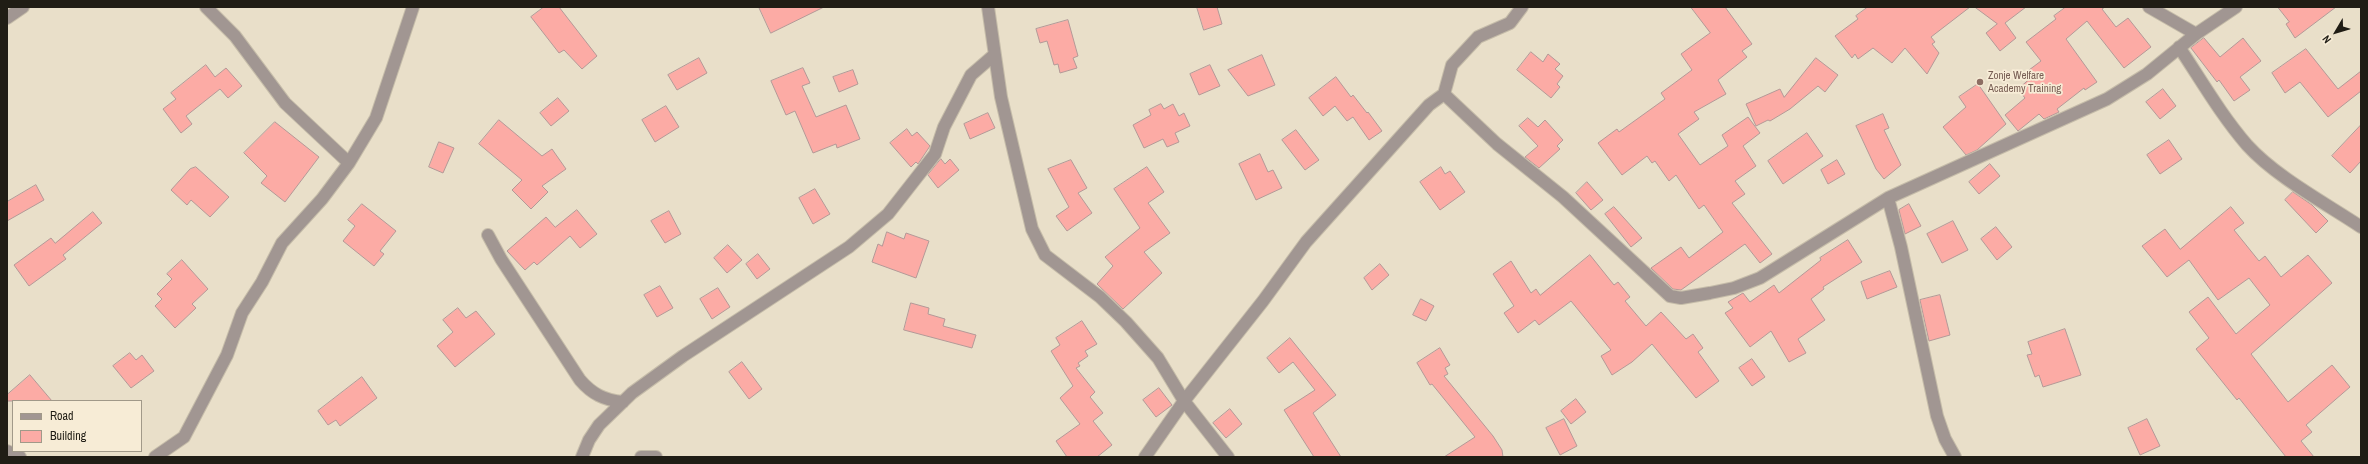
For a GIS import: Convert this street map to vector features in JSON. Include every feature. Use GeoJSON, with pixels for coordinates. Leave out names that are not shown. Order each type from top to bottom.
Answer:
{"type":"FeatureCollection","features":[{"type":"Feature","properties":{"kind":"street"},"geometry":{"type":"LineString","coordinates":[[7,18],[23,7]]}},
{"type":"Feature","properties":{"kind":"street"},"geometry":{"type":"LineString","coordinates":[[206,7],[235,36],[285,103],[348,163]]}},
{"type":"Feature","properties":{"kind":"street"},"geometry":{"type":"LineString","coordinates":[[155,457],[184,437],[227,355],[242,313],[262,282],[282,243],[322,199],[348,163],[376,118],[413,7]]}},
{"type":"Feature","properties":{"kind":"street"},"geometry":{"type":"LineString","coordinates":[[988,7],[1001,97],[1032,228],[1045,254],[1100,297],[1126,322],[1158,358],[1184,401],[1228,457]]}},
{"type":"Feature","properties":{"kind":"street"},"geometry":{"type":"LineString","coordinates":[[1145,457],[1184,401],[1263,301],[1306,242],[1429,105],[1444,94],[1452,65],[1478,38],[1510,23],[1522,7]]}},
{"type":"Feature","properties":{"kind":"street"},"geometry":{"type":"LineString","coordinates":[[2149,7],[2196,34]]}},
{"type":"Feature","properties":{"kind":"street"},"geometry":{"type":"LineString","coordinates":[[1444,94],[1497,144],[1563,197],[1670,296],[1681,298],[1734,288],[1760,278],[1888,198],[2107,99],[2147,74],[2196,34],[2236,7]]}},
{"type":"Feature","properties":{"kind":"street"},"geometry":{"type":"LineString","coordinates":[[2179,47],[2248,146],[2269,165],[2361,227]]}},
{"type":"Feature","properties":{"kind":"street"},"geometry":{"type":"LineString","coordinates":[[582,457],[588,440],[599,425],[623,402],[683,356],[849,247],[888,214],[935,154],[944,127],[971,75],[994,55]]}},
{"type":"Feature","properties":{"kind":"street"},"geometry":{"type":"LineString","coordinates":[[1888,198],[1901,247],[1937,416],[1945,439],[1955,457]]}},
{"type":"Feature","properties":{"kind":"street"},"geometry":{"type":"LineString","coordinates":[[488,235],[501,259],[580,380],[594,394],[607,400],[623,402]]}},
{"type":"Feature","properties":{"kind":"street"},"geometry":{"type":"LineString","coordinates":[[7,451],[20,457]]}},
{"type":"Feature","properties":{"kind":"street"},"geometry":{"type":"LineString","coordinates":[[641,457],[656,457]]}},
{"type":"Feature","properties":{"kind":"building"},"geometry":{"type":"Polygon","coordinates":[[[544,7],[559,7],[597,56],[582,69],[564,50],[559,53],[531,17],[544,7]]]}},
{"type":"Feature","properties":{"kind":"building"},"geometry":{"type":"Polygon","coordinates":[[[759,7],[824,7],[771,33],[759,7]]]}},
{"type":"Feature","properties":{"kind":"building"},"geometry":{"type":"Polygon","coordinates":[[[1197,7],[1217,7],[1222,24],[1204,30],[1197,7]]]}},
{"type":"Feature","properties":{"kind":"building"},"geometry":{"type":"Polygon","coordinates":[[[1691,7],[1725,7],[1752,44],[1742,51],[1747,57],[1718,80],[1726,94],[1694,112],[1699,119],[1678,134],[1700,165],[1728,146],[1722,135],[1748,117],[1760,133],[1743,146],[1756,166],[1735,181],[1745,194],[1732,203],[1772,254],[1760,263],[1745,244],[1681,290],[1673,289],[1651,268],[1681,247],[1689,258],[1723,232],[1704,205],[1699,209],[1676,175],[1669,181],[1655,161],[1652,163],[1647,156],[1622,175],[1598,143],[1617,129],[1619,132],[1665,99],[1661,93],[1692,70],[1681,54],[1710,33],[1691,7]]]}},
{"type":"Feature","properties":{"kind":"building"},"geometry":{"type":"Polygon","coordinates":[[[1868,7],[1970,7],[1931,37],[1935,42],[1932,44],[1939,53],[1927,74],[1905,48],[1892,63],[1873,48],[1858,59],[1855,54],[1852,58],[1835,36],[1858,19],[1856,16],[1868,7]]]}},
{"type":"Feature","properties":{"kind":"building"},"geometry":{"type":"Polygon","coordinates":[[[1975,7],[2026,7],[2005,23],[2016,38],[2000,51],[1986,33],[1997,24],[1975,7]]]}},
{"type":"Feature","properties":{"kind":"building"},"geometry":{"type":"Polygon","coordinates":[[[2066,7],[2105,7],[2102,9],[2116,27],[2128,18],[2151,47],[2124,68],[2087,21],[2066,39],[2097,82],[2085,90],[2084,88],[2057,109],[2059,112],[2044,119],[2039,114],[2018,131],[2005,115],[2025,98],[2018,89],[2033,76],[2029,70],[2041,61],[2026,42],[2056,19],[2054,16],[2066,7]]]}},
{"type":"Feature","properties":{"kind":"building"},"geometry":{"type":"Polygon","coordinates":[[[2278,7],[2336,7],[2295,38],[2286,24],[2289,22],[2278,7]]]}},
{"type":"Feature","properties":{"kind":"building"},"geometry":{"type":"Polygon","coordinates":[[[1068,20],[1078,56],[1073,58],[1077,68],[1060,73],[1058,64],[1054,65],[1047,41],[1040,43],[1036,29],[1068,20]]]}},
{"type":"Feature","properties":{"kind":"building"},"geometry":{"type":"Polygon","coordinates":[[[2204,38],[2220,57],[2243,38],[2261,61],[2240,77],[2250,90],[2234,101],[2219,80],[2217,82],[2191,48],[2204,38]]]}},
{"type":"Feature","properties":{"kind":"building"},"geometry":{"type":"Polygon","coordinates":[[[2306,49],[2338,89],[2361,71],[2361,91],[2328,117],[2300,82],[2285,93],[2272,73],[2306,49]]]}},
{"type":"Feature","properties":{"kind":"building"},"geometry":{"type":"Polygon","coordinates":[[[1531,52],[1543,62],[1548,54],[1560,64],[1555,69],[1563,76],[1557,84],[1560,87],[1551,98],[1517,70],[1531,52]]]}},
{"type":"Feature","properties":{"kind":"building"},"geometry":{"type":"Polygon","coordinates":[[[1262,55],[1275,85],[1248,96],[1228,70],[1262,55]]]}},
{"type":"Feature","properties":{"kind":"building"},"geometry":{"type":"Polygon","coordinates":[[[699,58],[707,73],[677,90],[668,75],[699,58]]]}},
{"type":"Feature","properties":{"kind":"building"},"geometry":{"type":"Polygon","coordinates":[[[1816,58],[1838,75],[1825,92],[1818,86],[1790,109],[1770,121],[1768,120],[1756,126],[1746,104],[1780,89],[1784,97],[1816,58]]]}},
{"type":"Feature","properties":{"kind":"building"},"geometry":{"type":"Polygon","coordinates":[[[206,65],[215,77],[226,68],[242,86],[228,98],[220,89],[186,116],[192,124],[181,133],[163,109],[176,99],[171,93],[206,65]]]}},
{"type":"Feature","properties":{"kind":"building"},"geometry":{"type":"Polygon","coordinates":[[[1210,65],[1220,86],[1199,95],[1190,74],[1210,65]]]}},
{"type":"Feature","properties":{"kind":"building"},"geometry":{"type":"Polygon","coordinates":[[[803,68],[810,83],[802,86],[816,117],[846,105],[860,139],[837,148],[836,144],[813,153],[795,111],[786,115],[771,81],[803,68]]]}},
{"type":"Feature","properties":{"kind":"building"},"geometry":{"type":"Polygon","coordinates":[[[853,70],[858,84],[839,92],[833,77],[853,70]]]}},
{"type":"Feature","properties":{"kind":"building"},"geometry":{"type":"Polygon","coordinates":[[[1336,77],[1351,97],[1353,95],[1367,113],[1368,112],[1382,131],[1369,140],[1353,117],[1347,121],[1335,106],[1323,116],[1309,98],[1336,77]]]}},
{"type":"Feature","properties":{"kind":"building"},"geometry":{"type":"Polygon","coordinates":[[[1978,84],[2006,124],[1977,150],[1966,155],[1943,127],[1966,107],[1959,97],[1978,84]]]}},
{"type":"Feature","properties":{"kind":"building"},"geometry":{"type":"Polygon","coordinates":[[[2163,89],[2176,106],[2160,119],[2146,102],[2163,89]]]}},
{"type":"Feature","properties":{"kind":"building"},"geometry":{"type":"Polygon","coordinates":[[[558,98],[569,111],[551,126],[540,113],[558,98]]]}},
{"type":"Feature","properties":{"kind":"building"},"geometry":{"type":"Polygon","coordinates":[[[1161,104],[1164,109],[1173,104],[1179,116],[1184,113],[1190,126],[1175,133],[1179,142],[1167,147],[1163,139],[1144,148],[1133,125],[1151,115],[1149,110],[1161,104]]]}},
{"type":"Feature","properties":{"kind":"building"},"geometry":{"type":"Polygon","coordinates":[[[666,106],[679,127],[655,142],[642,120],[666,106]]]}},
{"type":"Feature","properties":{"kind":"building"},"geometry":{"type":"Polygon","coordinates":[[[988,113],[995,128],[970,139],[964,124],[988,113]]]}},
{"type":"Feature","properties":{"kind":"building"},"geometry":{"type":"Polygon","coordinates":[[[1883,114],[1889,128],[1884,130],[1901,165],[1884,179],[1876,169],[1856,126],[1883,114]]]}},
{"type":"Feature","properties":{"kind":"building"},"geometry":{"type":"Polygon","coordinates":[[[1528,118],[1538,127],[1545,120],[1563,140],[1557,146],[1560,149],[1539,168],[1525,157],[1538,146],[1519,126],[1528,118]]]}},
{"type":"Feature","properties":{"kind":"building"},"geometry":{"type":"Polygon","coordinates":[[[499,120],[542,156],[552,149],[566,169],[542,186],[548,192],[531,209],[512,190],[522,180],[479,144],[499,120]]]}},
{"type":"Feature","properties":{"kind":"building"},"geometry":{"type":"Polygon","coordinates":[[[275,122],[319,157],[285,202],[261,183],[267,176],[244,153],[275,122]]]}},
{"type":"Feature","properties":{"kind":"building"},"geometry":{"type":"Polygon","coordinates":[[[2361,125],[2361,161],[2350,173],[2332,156],[2361,125]]]}},
{"type":"Feature","properties":{"kind":"building"},"geometry":{"type":"Polygon","coordinates":[[[907,129],[912,136],[917,132],[930,146],[918,164],[916,162],[911,167],[890,143],[907,129]]]}},
{"type":"Feature","properties":{"kind":"building"},"geometry":{"type":"Polygon","coordinates":[[[1296,130],[1319,160],[1305,170],[1282,140],[1296,130]]]}},
{"type":"Feature","properties":{"kind":"building"},"geometry":{"type":"Polygon","coordinates":[[[1807,133],[1823,156],[1783,184],[1768,161],[1807,133]]]}},
{"type":"Feature","properties":{"kind":"building"},"geometry":{"type":"Polygon","coordinates":[[[2169,140],[2182,159],[2160,174],[2147,155],[2169,140]]]}},
{"type":"Feature","properties":{"kind":"building"},"geometry":{"type":"Polygon","coordinates":[[[439,142],[454,148],[443,173],[429,167],[439,142]]]}},
{"type":"Feature","properties":{"kind":"building"},"geometry":{"type":"Polygon","coordinates":[[[1260,154],[1268,172],[1273,170],[1282,188],[1256,200],[1239,164],[1260,154]]]}},
{"type":"Feature","properties":{"kind":"building"},"geometry":{"type":"Polygon","coordinates":[[[941,159],[945,164],[950,159],[959,170],[938,188],[928,175],[941,159]]]}},
{"type":"Feature","properties":{"kind":"building"},"geometry":{"type":"Polygon","coordinates":[[[1071,160],[1087,188],[1078,193],[1092,213],[1067,231],[1056,216],[1069,207],[1048,169],[1071,160]]]}},
{"type":"Feature","properties":{"kind":"building"},"geometry":{"type":"Polygon","coordinates":[[[1837,160],[1845,174],[1828,184],[1821,170],[1837,160]]]}},
{"type":"Feature","properties":{"kind":"building"},"geometry":{"type":"Polygon","coordinates":[[[1990,164],[2000,176],[1979,194],[1969,182],[1990,164]]]}},
{"type":"Feature","properties":{"kind":"building"},"geometry":{"type":"Polygon","coordinates":[[[196,167],[229,197],[210,217],[191,200],[187,205],[171,190],[190,169],[196,167]]]}},
{"type":"Feature","properties":{"kind":"building"},"geometry":{"type":"Polygon","coordinates":[[[1147,167],[1164,192],[1148,203],[1170,233],[1144,252],[1162,273],[1123,309],[1097,284],[1113,266],[1105,257],[1140,228],[1114,189],[1147,167]]]}},
{"type":"Feature","properties":{"kind":"building"},"geometry":{"type":"Polygon","coordinates":[[[1441,167],[1445,174],[1450,171],[1465,192],[1440,210],[1420,182],[1441,167]]]}},
{"type":"Feature","properties":{"kind":"building"},"geometry":{"type":"Polygon","coordinates":[[[1587,182],[1603,200],[1591,210],[1576,193],[1587,182]]]}},
{"type":"Feature","properties":{"kind":"building"},"geometry":{"type":"Polygon","coordinates":[[[36,185],[44,200],[7,221],[7,202],[36,185]]]}},
{"type":"Feature","properties":{"kind":"building"},"geometry":{"type":"Polygon","coordinates":[[[815,189],[830,214],[813,224],[799,198],[815,189]]]}},
{"type":"Feature","properties":{"kind":"building"},"geometry":{"type":"Polygon","coordinates":[[[2293,192],[2312,205],[2328,221],[2316,233],[2285,200],[2293,192]]]}},
{"type":"Feature","properties":{"kind":"building"},"geometry":{"type":"Polygon","coordinates":[[[362,204],[396,231],[380,251],[384,254],[374,266],[343,241],[355,226],[348,220],[362,204]]]}},
{"type":"Feature","properties":{"kind":"building"},"geometry":{"type":"Polygon","coordinates":[[[1909,204],[1921,226],[1905,234],[1899,210],[1909,204]]]}},
{"type":"Feature","properties":{"kind":"building"},"geometry":{"type":"Polygon","coordinates":[[[1614,207],[1642,238],[1631,247],[1605,214],[1614,207]]]}},
{"type":"Feature","properties":{"kind":"building"},"geometry":{"type":"Polygon","coordinates":[[[2231,207],[2244,223],[2234,230],[2259,261],[2265,256],[2281,277],[2308,255],[2332,283],[2251,354],[2288,402],[2332,365],[2350,387],[2306,425],[2312,432],[2301,441],[2314,457],[2286,457],[2239,398],[2237,400],[2196,349],[2209,338],[2189,312],[2208,297],[2236,334],[2270,305],[2249,278],[2218,300],[2189,260],[2167,277],[2142,246],[2165,229],[2180,249],[2231,207]]]}},
{"type":"Feature","properties":{"kind":"building"},"geometry":{"type":"Polygon","coordinates":[[[577,210],[597,234],[580,248],[570,236],[537,265],[534,262],[525,270],[507,251],[546,217],[555,227],[577,210]]]}},
{"type":"Feature","properties":{"kind":"building"},"geometry":{"type":"Polygon","coordinates":[[[669,211],[681,234],[665,243],[651,221],[669,211]]]}},
{"type":"Feature","properties":{"kind":"building"},"geometry":{"type":"Polygon","coordinates":[[[93,212],[102,223],[63,255],[66,259],[29,286],[14,265],[51,238],[55,243],[93,212]]]}},
{"type":"Feature","properties":{"kind":"building"},"geometry":{"type":"Polygon","coordinates":[[[1953,221],[1968,250],[1942,263],[1927,234],[1953,221]]]}},
{"type":"Feature","properties":{"kind":"building"},"geometry":{"type":"Polygon","coordinates":[[[1996,227],[2012,247],[1997,260],[1981,239],[1996,227]]]}},
{"type":"Feature","properties":{"kind":"building"},"geometry":{"type":"Polygon","coordinates":[[[887,232],[904,239],[906,233],[929,241],[916,278],[872,262],[878,244],[882,246],[887,232]]]}},
{"type":"Feature","properties":{"kind":"building"},"geometry":{"type":"Polygon","coordinates":[[[1848,240],[1862,262],[1823,287],[1824,289],[1811,299],[1825,320],[1798,339],[1806,353],[1789,362],[1771,331],[1750,347],[1725,313],[1733,308],[1728,302],[1743,293],[1750,302],[1774,285],[1779,293],[1821,260],[1820,258],[1848,240]]]}},
{"type":"Feature","properties":{"kind":"building"},"geometry":{"type":"Polygon","coordinates":[[[728,245],[742,260],[727,273],[714,258],[728,245]]]}},
{"type":"Feature","properties":{"kind":"building"},"geometry":{"type":"Polygon","coordinates":[[[758,254],[770,269],[757,279],[746,264],[758,254]]]}},
{"type":"Feature","properties":{"kind":"building"},"geometry":{"type":"Polygon","coordinates":[[[1590,255],[1614,285],[1618,282],[1630,297],[1625,301],[1646,326],[1661,312],[1686,339],[1693,334],[1703,348],[1698,352],[1719,381],[1696,398],[1652,344],[1632,362],[1612,375],[1601,356],[1611,350],[1571,301],[1539,325],[1535,320],[1518,333],[1504,313],[1514,306],[1493,274],[1511,261],[1531,293],[1536,289],[1540,295],[1590,255]]]}},
{"type":"Feature","properties":{"kind":"building"},"geometry":{"type":"Polygon","coordinates":[[[182,260],[208,289],[192,304],[196,308],[175,328],[155,306],[162,299],[157,294],[172,279],[167,274],[182,260]]]}},
{"type":"Feature","properties":{"kind":"building"},"geometry":{"type":"Polygon","coordinates":[[[1380,264],[1389,275],[1372,290],[1364,278],[1380,264]]]}},
{"type":"Feature","properties":{"kind":"building"},"geometry":{"type":"Polygon","coordinates":[[[1890,271],[1897,287],[1867,299],[1861,282],[1890,271]]]}},
{"type":"Feature","properties":{"kind":"building"},"geometry":{"type":"Polygon","coordinates":[[[660,286],[673,308],[657,317],[644,295],[660,286]]]}},
{"type":"Feature","properties":{"kind":"building"},"geometry":{"type":"Polygon","coordinates":[[[718,288],[730,307],[712,319],[700,299],[718,288]]]}},
{"type":"Feature","properties":{"kind":"building"},"geometry":{"type":"Polygon","coordinates":[[[1940,295],[1950,335],[1929,341],[1920,300],[1940,295]]]}},
{"type":"Feature","properties":{"kind":"building"},"geometry":{"type":"Polygon","coordinates":[[[1421,299],[1434,306],[1426,321],[1413,315],[1421,299]]]}},
{"type":"Feature","properties":{"kind":"building"},"geometry":{"type":"Polygon","coordinates":[[[911,303],[929,308],[928,314],[945,319],[943,326],[976,335],[972,348],[904,330],[911,303]]]}},
{"type":"Feature","properties":{"kind":"building"},"geometry":{"type":"Polygon","coordinates":[[[458,308],[466,318],[476,311],[495,334],[455,367],[437,346],[453,332],[443,320],[458,308]]]}},
{"type":"Feature","properties":{"kind":"building"},"geometry":{"type":"Polygon","coordinates":[[[1082,321],[1097,344],[1085,351],[1088,356],[1078,363],[1080,366],[1076,368],[1095,392],[1090,397],[1103,413],[1093,421],[1112,445],[1097,457],[1067,457],[1056,441],[1080,424],[1060,398],[1073,386],[1051,351],[1060,345],[1056,338],[1082,321]]]}},
{"type":"Feature","properties":{"kind":"building"},"geometry":{"type":"Polygon","coordinates":[[[2065,329],[2081,375],[2043,387],[2039,375],[2035,377],[2027,355],[2032,354],[2028,342],[2065,329]]]}},
{"type":"Feature","properties":{"kind":"building"},"geometry":{"type":"Polygon","coordinates":[[[1290,338],[1336,395],[1313,413],[1341,457],[1314,457],[1284,410],[1315,390],[1293,362],[1279,373],[1267,358],[1290,338]]]}},
{"type":"Feature","properties":{"kind":"building"},"geometry":{"type":"Polygon","coordinates":[[[1440,348],[1450,365],[1445,368],[1448,374],[1444,376],[1493,436],[1502,450],[1503,457],[1444,457],[1475,437],[1432,384],[1430,385],[1417,363],[1440,348]]]}},
{"type":"Feature","properties":{"kind":"building"},"geometry":{"type":"Polygon","coordinates":[[[130,353],[136,360],[142,355],[154,371],[131,388],[113,366],[130,353]]]}},
{"type":"Feature","properties":{"kind":"building"},"geometry":{"type":"Polygon","coordinates":[[[1752,359],[1765,377],[1752,386],[1739,368],[1752,359]]]}},
{"type":"Feature","properties":{"kind":"building"},"geometry":{"type":"Polygon","coordinates":[[[742,362],[762,389],[749,399],[729,372],[742,362]]]}},
{"type":"Feature","properties":{"kind":"building"},"geometry":{"type":"Polygon","coordinates":[[[30,375],[51,400],[7,401],[7,395],[30,375]]]}},
{"type":"Feature","properties":{"kind":"building"},"geometry":{"type":"Polygon","coordinates":[[[362,377],[377,398],[340,426],[336,420],[328,425],[318,411],[362,377]]]}},
{"type":"Feature","properties":{"kind":"building"},"geometry":{"type":"Polygon","coordinates":[[[1159,388],[1172,405],[1156,417],[1143,400],[1159,388]]]}},
{"type":"Feature","properties":{"kind":"building"},"geometry":{"type":"Polygon","coordinates":[[[1576,399],[1586,412],[1571,424],[1561,411],[1576,399]]]}},
{"type":"Feature","properties":{"kind":"building"},"geometry":{"type":"Polygon","coordinates":[[[1230,409],[1242,424],[1226,438],[1213,423],[1230,409]]]}},
{"type":"Feature","properties":{"kind":"building"},"geometry":{"type":"Polygon","coordinates":[[[1564,419],[1577,446],[1560,455],[1546,428],[1564,419]]]}},
{"type":"Feature","properties":{"kind":"building"},"geometry":{"type":"Polygon","coordinates":[[[2147,419],[2160,446],[2140,455],[2128,428],[2147,419]]]}},
{"type":"Feature","properties":{"kind":"place","name":"Zonje Welfare Academy Training"},"geometry":{"type":"Point","coordinates":[1980,82]}}]}
